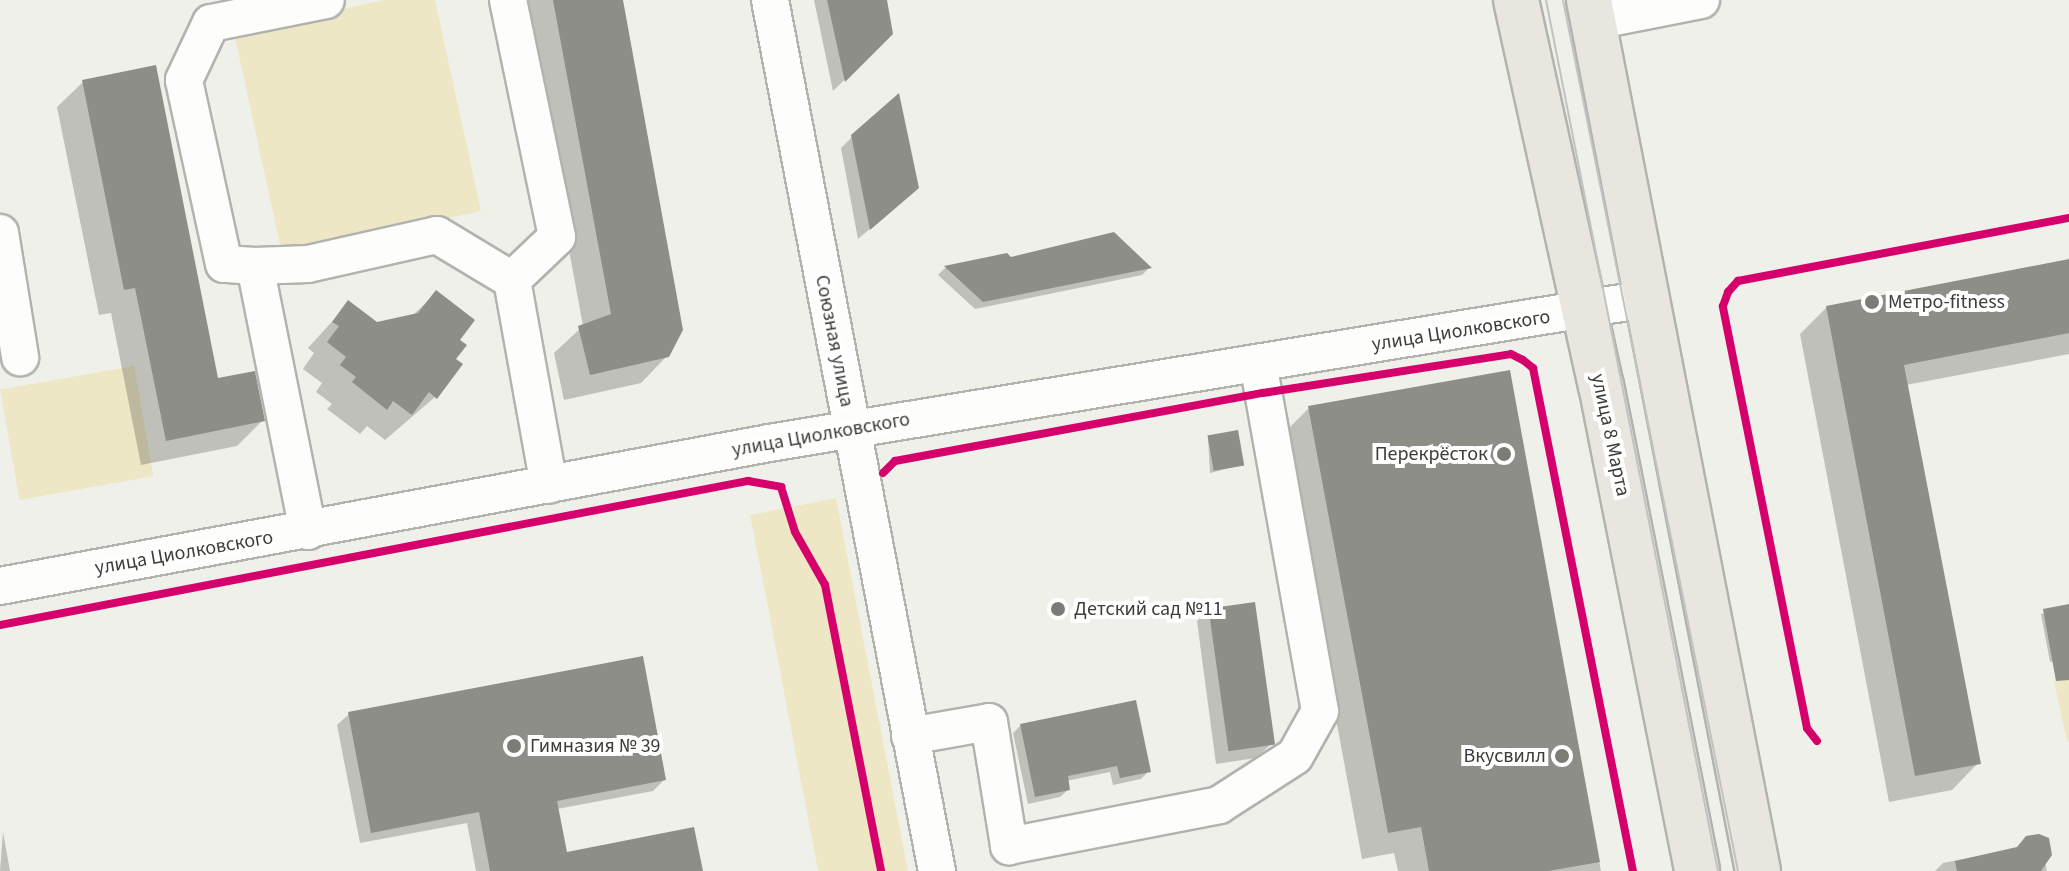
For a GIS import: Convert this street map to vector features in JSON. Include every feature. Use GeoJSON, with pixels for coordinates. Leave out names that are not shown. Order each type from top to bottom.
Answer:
{"type":"FeatureCollection","features":[{"type":"Feature","properties":{"kind":"main road","name":"улица 8 Марта"},"geometry":{"type":"LineString","coordinates":[[1516,0],[1583,311],[1689,870]]}},
{"type":"Feature","properties":{"kind":"main road"},"geometry":{"type":"LineString","coordinates":[[1591,10],[1758,871]]}},
{"type":"Feature","properties":{"kind":"street"},"geometry":{"type":"LineString","coordinates":[[326,0],[211,23],[184,80],[224,264],[308,264],[437,235],[512,280],[549,485]]}},
{"type":"Feature","properties":{"kind":"street"},"geometry":{"type":"LineString","coordinates":[[508,0],[557,237],[512,280]]}},
{"type":"Feature","properties":{"kind":"street","name":"Союзная улица"},"geometry":{"type":"LineString","coordinates":[[770,0],[937,871]]}},
{"type":"Feature","properties":{"kind":"street"},"geometry":{"type":"LineString","coordinates":[[1591,10],[1701,0]]}},
{"type":"Feature","properties":{"kind":"street"},"geometry":{"type":"LineString","coordinates":[[0,233],[20,357]]}},
{"type":"Feature","properties":{"kind":"street"},"geometry":{"type":"LineString","coordinates":[[255,266],[308,531]]}},
{"type":"Feature","properties":{"kind":"street","name":"улица Циолковского"},"geometry":{"type":"LineString","coordinates":[[0,586],[851,429],[1645,299]]}},
{"type":"Feature","properties":{"kind":"street"},"geometry":{"type":"LineString","coordinates":[[910,736],[989,722],[1009,846],[1219,805],[1295,756],[1320,711],[1258,364]]}},
{"type":"Feature","properties":{"kind":"shaded area"},"geometry":{"type":"Polygon","coordinates":[[[384,0],[435,0],[481,211],[282,254],[234,33],[384,0]]]}},
{"type":"Feature","properties":{"kind":"shaded area"},"geometry":{"type":"Polygon","coordinates":[[[134,366],[153,476],[20,500],[0,390],[134,366]]]}},
{"type":"Feature","properties":{"kind":"shaded area"},"geometry":{"type":"Polygon","coordinates":[[[836,498],[908,871],[818,871],[750,515],[836,498]]]}},
{"type":"Feature","properties":{"kind":"shaded area"},"geometry":{"type":"Polygon","coordinates":[[[2069,677],[2069,742],[2067,742],[2054,681],[2069,677]]]}},
{"type":"Feature","properties":{"kind":"building"},"geometry":{"type":"Polygon","coordinates":[[[553,0],[623,0],[683,330],[669,357],[590,375],[578,326],[611,314],[553,0]]]}},
{"type":"Feature","properties":{"kind":"building"},"geometry":{"type":"Polygon","coordinates":[[[827,0],[887,0],[893,34],[845,82],[827,0]]]}},
{"type":"Feature","properties":{"kind":"building"},"geometry":{"type":"Polygon","coordinates":[[[156,65],[218,378],[255,371],[265,421],[166,441],[135,288],[124,290],[82,80],[156,65]]]}},
{"type":"Feature","properties":{"kind":"building"},"geometry":{"type":"Polygon","coordinates":[[[899,93],[919,188],[870,230],[851,135],[899,93]]]}},
{"type":"Feature","properties":{"kind":"building"},"geometry":{"type":"Polygon","coordinates":[[[1114,232],[1152,268],[983,302],[944,266],[1007,253],[1011,257],[1114,232]]]}},
{"type":"Feature","properties":{"kind":"building"},"geometry":{"type":"Polygon","coordinates":[[[2069,259],[2069,333],[1904,365],[1981,764],[1915,776],[1826,306],[2069,259]]]}},
{"type":"Feature","properties":{"kind":"building"},"geometry":{"type":"Polygon","coordinates":[[[436,290],[475,320],[460,340],[467,345],[456,359],[463,364],[437,399],[429,392],[412,415],[393,401],[387,410],[352,382],[356,377],[340,365],[346,357],[327,342],[339,326],[332,322],[348,300],[377,322],[418,313],[436,290]]]}},
{"type":"Feature","properties":{"kind":"building"},"geometry":{"type":"Polygon","coordinates":[[[1510,370],[1600,862],[1548,871],[1429,871],[1421,827],[1388,833],[1308,406],[1510,370]]]}},
{"type":"Feature","properties":{"kind":"building"},"geometry":{"type":"Polygon","coordinates":[[[1238,430],[1244,465],[1214,471],[1207,435],[1238,430]]]}},
{"type":"Feature","properties":{"kind":"building"},"geometry":{"type":"Polygon","coordinates":[[[1255,602],[1275,745],[1228,751],[1208,609],[1255,602]]]}},
{"type":"Feature","properties":{"kind":"building"},"geometry":{"type":"Polygon","coordinates":[[[2069,604],[2069,680],[2056,681],[2043,609],[2069,604]]]}},
{"type":"Feature","properties":{"kind":"building"},"geometry":{"type":"Polygon","coordinates":[[[643,656],[666,780],[557,801],[567,852],[694,827],[703,871],[490,871],[479,812],[371,833],[348,712],[643,656]]]}},
{"type":"Feature","properties":{"kind":"building"},"geometry":{"type":"Polygon","coordinates":[[[1136,700],[1151,772],[1120,778],[1117,766],[1068,776],[1070,790],[1035,797],[1020,724],[1136,700]]]}},
{"type":"Feature","properties":{"kind":"building"},"geometry":{"type":"Polygon","coordinates":[[[2039,834],[2049,838],[2052,855],[2041,871],[1957,871],[1955,861],[2017,847],[2026,836],[2039,834]]]}},
{"type":"Feature","properties":{"kind":"tram line"},"geometry":{"type":"LineString","coordinates":[[1546,0],[1718,871]]}},
{"type":"Feature","properties":{"kind":"tram line"},"geometry":{"type":"LineString","coordinates":[[1563,0],[1738,871]]}},
{"type":"Feature","properties":{"kind":"cycle path"},"geometry":{"type":"LineString","coordinates":[[1817,741],[1807,728],[1723,306],[1728,292],[1738,281],[2069,218]]}},
{"type":"Feature","properties":{"kind":"cycle path"},"geometry":{"type":"LineString","coordinates":[[883,473],[895,461],[1263,393],[1511,354],[1523,360],[1533,368],[1633,871]]}},
{"type":"Feature","properties":{"kind":"cycle path"},"geometry":{"type":"LineString","coordinates":[[0,625],[748,481],[781,487],[795,532],[825,585],[881,871]]}},
{"type":"Feature","properties":{"kind":"place","name":"Метро-fitness"},"geometry":{"type":"Point","coordinates":[1872,302]}},
{"type":"Feature","properties":{"kind":"place","name":"Перекрёсток"},"geometry":{"type":"Point","coordinates":[1504,454]}},
{"type":"Feature","properties":{"kind":"place","name":"Детский сад №11"},"geometry":{"type":"Point","coordinates":[1058,609]}},
{"type":"Feature","properties":{"kind":"place","name":"Гимназия № 39"},"geometry":{"type":"Point","coordinates":[514,746]}},
{"type":"Feature","properties":{"kind":"place","name":"Вкусвилл"},"geometry":{"type":"Point","coordinates":[1562,756]}}]}
